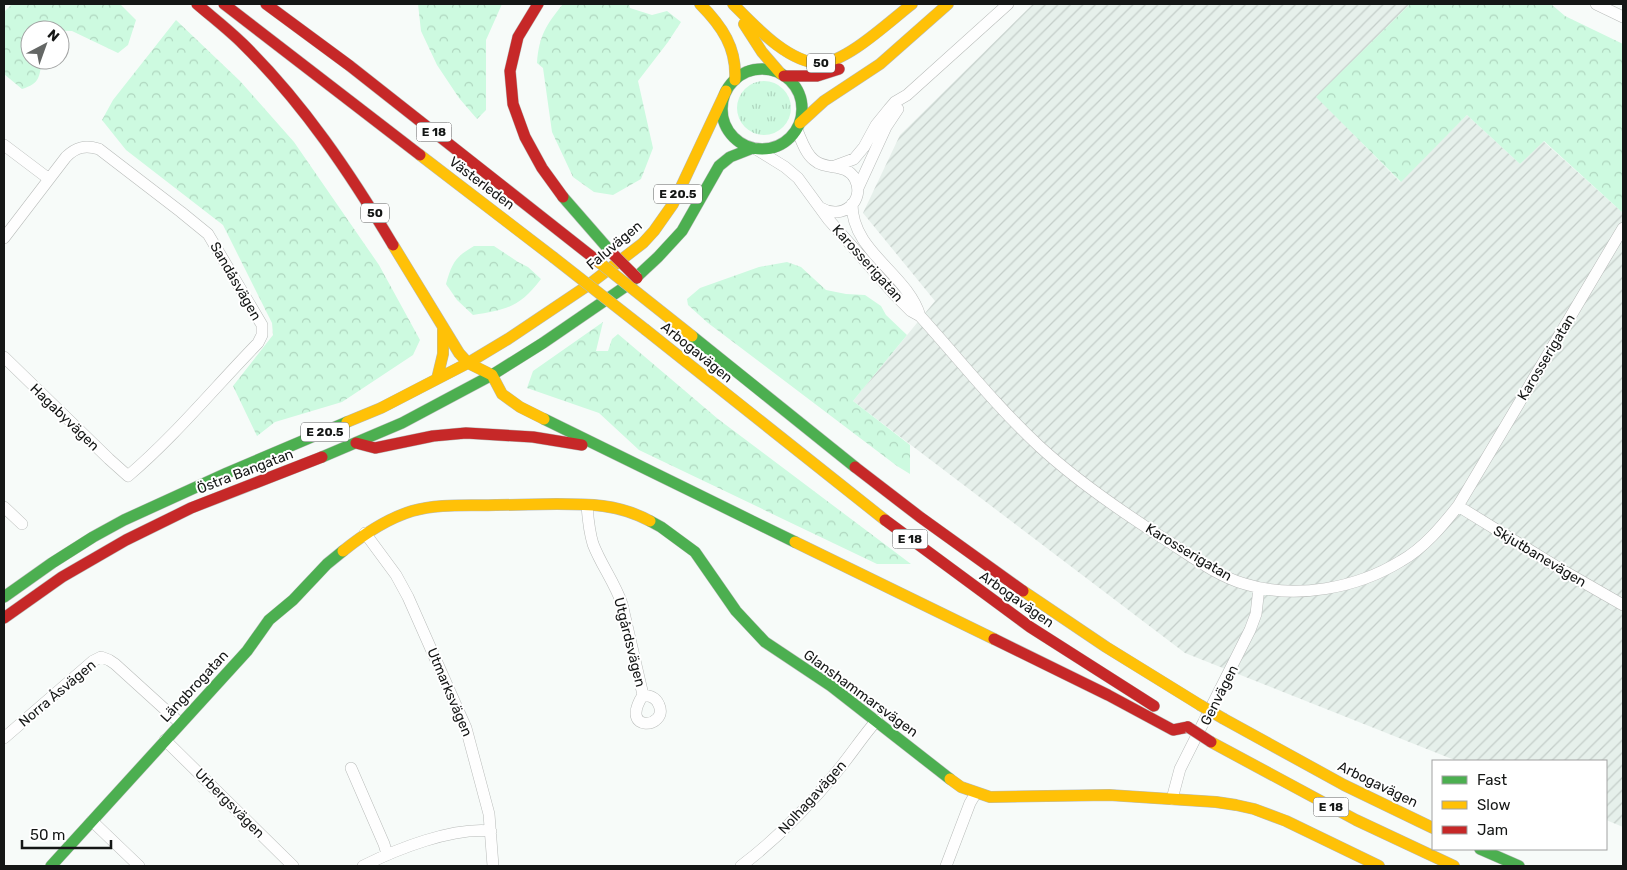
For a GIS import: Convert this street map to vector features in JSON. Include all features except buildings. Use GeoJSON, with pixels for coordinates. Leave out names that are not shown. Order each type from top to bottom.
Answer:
{"type":"FeatureCollection","features":[{"type":"Feature","properties":{"kind":"main road","name":"50"},"geometry":{"type":"LineString","coordinates":[[198,4],[243,44],[302,109],[361,191],[457,350],[468,363],[492,375]]}},
{"type":"Feature","properties":{"kind":"main road","name":"Västerleden"},"geometry":{"type":"LineString","coordinates":[[224,4],[553,257],[604,299]]}},
{"type":"Feature","properties":{"kind":"main road","name":"Västerleden"},"geometry":{"type":"LineString","coordinates":[[266,4],[350,66],[626,283]]}},
{"type":"Feature","properties":{"kind":"main road","name":"E 18"},"geometry":{"type":"LineString","coordinates":[[538,4],[520,29],[510,61],[509,77],[514,109],[526,141],[546,173],[584,222],[692,336]]}},
{"type":"Feature","properties":{"kind":"main road"},"geometry":{"type":"LineString","coordinates":[[700,4],[720,26],[733,48],[736,62],[735,80]]}},
{"type":"Feature","properties":{"kind":"main road","name":"50"},"geometry":{"type":"LineString","coordinates":[[732,4],[787,51],[807,62],[820,63],[833,60],[861,44],[913,4]]}},
{"type":"Feature","properties":{"kind":"main road","name":"50"},"geometry":{"type":"LineString","coordinates":[[732,4],[762,52],[782,75],[792,83],[800,95],[802,109],[798,126]]}},
{"type":"Feature","properties":{"kind":"main road","name":"E 20.5"},"geometry":{"type":"LineString","coordinates":[[726,91],[735,80],[747,73],[760,70],[768,70],[782,75],[818,76],[835,71],[859,56],[913,4]]}},
{"type":"Feature","properties":{"kind":"main road","name":"50"},"geometry":{"type":"LineString","coordinates":[[798,126],[818,104],[856,81],[892,55],[948,4]]}},
{"type":"Feature","properties":{"kind":"main road"},"geometry":{"type":"LineString","coordinates":[[726,91],[722,106],[725,123],[736,140],[754,149]]}},
{"type":"Feature","properties":{"kind":"main road","name":"Faluvägen"},"geometry":{"type":"LineString","coordinates":[[587,286],[643,242],[666,215],[679,192],[726,91]]}},
{"type":"Feature","properties":{"kind":"main road","name":"E 20.5"},"geometry":{"type":"LineString","coordinates":[[604,299],[639,275],[670,244],[696,208],[719,166],[730,157],[754,149],[767,149],[780,145],[786,141],[798,126]]}},
{"type":"Feature","properties":{"kind":"main road","name":"Arbogavägen"},"geometry":{"type":"LineString","coordinates":[[626,283],[818,438],[962,548],[1098,642],[1224,719],[1344,785],[1432,828]]}},
{"type":"Feature","properties":{"kind":"main road","name":"Östra Bangatan"},"geometry":{"type":"LineString","coordinates":[[4,597],[93,537],[166,500],[366,414],[468,363],[587,286]]}},
{"type":"Feature","properties":{"kind":"main road","name":"Östra Bangatan"},"geometry":{"type":"LineString","coordinates":[[4,618],[62,577],[123,542],[191,508],[298,468],[356,443],[408,419],[492,375],[604,299]]}},
{"type":"Feature","properties":{"kind":"main road","name":"Arbogavägen"},"geometry":{"type":"LineString","coordinates":[[604,299],[646,330],[880,516],[1031,627],[1211,742],[1356,820],[1454,866]]}},
{"type":"Feature","properties":{"kind":"main road"},"geometry":{"type":"LineString","coordinates":[[438,379],[444,357],[442,325]]}},
{"type":"Feature","properties":{"kind":"main road"},"geometry":{"type":"LineString","coordinates":[[492,375],[514,347],[513,335]]}},
{"type":"Feature","properties":{"kind":"main road","name":"E 18"},"geometry":{"type":"LineString","coordinates":[[492,375],[502,394],[520,408],[1108,695],[1173,730],[1188,728]]}},
{"type":"Feature","properties":{"kind":"main road","name":"E 18"},"geometry":{"type":"LineString","coordinates":[[356,443],[375,448],[433,436],[466,433],[533,437],[558,440],[577,446],[594,443]]}},
{"type":"Feature","properties":{"kind":"main road","name":"Glanshammarsvägen"},"geometry":{"type":"LineString","coordinates":[[365,533],[404,515],[431,508],[452,506],[562,504],[604,506],[642,517],[661,527],[694,552],[736,611],[766,642],[876,720],[955,783],[976,793],[990,797],[1109,795],[1216,802],[1254,809],[1286,821],[1379,866]]}},
{"type":"Feature","properties":{"kind":"main road","name":"Längbrogatan"},"geometry":{"type":"LineString","coordinates":[[51,866],[247,651],[269,620],[293,600],[326,564],[365,533]]}},
{"type":"Feature","properties":{"kind":"main road"},"geometry":{"type":"LineString","coordinates":[[1482,850],[1520,866]]}},
{"type":"Feature","properties":{"kind":"street"},"geometry":{"type":"LineString","coordinates":[[836,166],[854,159],[895,102],[907,95],[1008,4]]}},
{"type":"Feature","properties":{"kind":"street"},"geometry":{"type":"LineString","coordinates":[[1596,4],[1623,17]]}},
{"type":"Feature","properties":{"kind":"street","name":"Karosserigatan"},"geometry":{"type":"LineString","coordinates":[[820,207],[835,213],[843,212],[852,204],[886,128],[907,95]]}},
{"type":"Feature","properties":{"kind":"street"},"geometry":{"type":"LineString","coordinates":[[798,126],[810,156],[814,161],[826,166],[844,168],[851,174],[858,188]]}},
{"type":"Feature","properties":{"kind":"street"},"geometry":{"type":"LineString","coordinates":[[4,145],[49,179],[4,238]]}},
{"type":"Feature","properties":{"kind":"street","name":"Sandåsvägen"},"geometry":{"type":"LineString","coordinates":[[49,179],[66,157],[79,147],[89,146],[104,153],[208,234],[262,326],[262,335],[258,343],[146,461],[128,476]]}},
{"type":"Feature","properties":{"kind":"street","name":"Karosserigatan"},"geometry":{"type":"LineString","coordinates":[[754,149],[792,172],[828,219],[895,295],[920,316],[1012,419],[1040,447],[1081,482],[1120,510],[1210,569],[1243,584],[1259,588],[1294,591],[1331,588],[1368,578],[1403,560],[1438,531],[1458,506],[1623,228]]}},
{"type":"Feature","properties":{"kind":"street","name":"Karosserigatan"},"geometry":{"type":"LineString","coordinates":[[852,204],[854,223],[860,235],[904,288],[916,305],[920,316]]}},
{"type":"Feature","properties":{"kind":"street","name":"Hagabyvägen"},"geometry":{"type":"LineString","coordinates":[[4,357],[128,476]]}},
{"type":"Feature","properties":{"kind":"street","name":"Utgårdsvägen"},"geometry":{"type":"LineString","coordinates":[[587,506],[589,530],[594,546],[618,592],[622,604],[643,694]]}},
{"type":"Feature","properties":{"kind":"street","name":"Skjutbanevägen"},"geometry":{"type":"LineString","coordinates":[[1458,506],[1623,605]]}},
{"type":"Feature","properties":{"kind":"street"},"geometry":{"type":"LineString","coordinates":[[4,507],[22,524]]}},
{"type":"Feature","properties":{"kind":"street","name":"Utmarksvägen"},"geometry":{"type":"LineString","coordinates":[[365,533],[396,575],[408,597],[466,728],[489,814],[493,866]]}},
{"type":"Feature","properties":{"kind":"street","name":"Genvägen"},"geometry":{"type":"LineString","coordinates":[[1172,799],[1180,769],[1250,630],[1256,614],[1259,588]]}},
{"type":"Feature","properties":{"kind":"street","name":"Norra Åsvägen"},"geometry":{"type":"LineString","coordinates":[[4,738],[93,661],[102,657],[116,664],[180,723]]}},
{"type":"Feature","properties":{"kind":"street","name":"Nolhagavägen"},"geometry":{"type":"LineString","coordinates":[[741,866],[779,834],[809,804],[876,720]]}},
{"type":"Feature","properties":{"kind":"street","name":"Urbergsvägen"},"geometry":{"type":"LineString","coordinates":[[165,740],[293,866]]}},
{"type":"Feature","properties":{"kind":"street"},"geometry":{"type":"LineString","coordinates":[[352,768],[387,854]]}},
{"type":"Feature","properties":{"kind":"street"},"geometry":{"type":"LineString","coordinates":[[946,866],[970,803],[976,793]]}},
{"type":"Feature","properties":{"kind":"street"},"geometry":{"type":"LineString","coordinates":[[92,821],[139,866]]}},
{"type":"Feature","properties":{"kind":"street"},"geometry":{"type":"LineString","coordinates":[[363,866],[387,854],[433,839],[481,830],[491,831]]}},
{"type":"Feature","properties":{"kind":"shaded area"},"geometry":{"type":"Polygon","coordinates":[[[1033,4],[1410,4],[1317,97],[1400,182],[1467,115],[1520,164],[1543,141],[1623,213],[1623,827],[1607,820],[1607,760],[1454,760],[1185,653],[853,401],[935,301],[863,213],[900,135],[1033,4]]]}},
{"type":"Feature","properties":{"kind":"green space"},"geometry":{"type":"Polygon","coordinates":[[[12,4],[120,4],[136,20],[128,45],[118,53],[70,31],[70,20],[20,20],[20,70],[40,70],[38,79],[22,89],[4,74],[4,12],[12,4]]]}},
{"type":"Feature","properties":{"kind":"green space"},"geometry":{"type":"Polygon","coordinates":[[[418,4],[502,4],[486,40],[486,110],[477,119],[459,98],[437,65],[421,31],[418,4]]]}},
{"type":"Feature","properties":{"kind":"green space"},"geometry":{"type":"Polygon","coordinates":[[[563,4],[629,4],[630,8],[652,15],[667,11],[681,22],[638,81],[653,148],[641,179],[613,195],[594,192],[573,177],[552,132],[543,68],[537,63],[544,31],[563,4]]]}},
{"type":"Feature","properties":{"kind":"green space"},"geometry":{"type":"Polygon","coordinates":[[[1410,4],[1551,4],[1565,16],[1623,44],[1623,213],[1544,141],[1520,164],[1467,115],[1401,182],[1316,97],[1410,4]]]}},
{"type":"Feature","properties":{"kind":"green space"},"geometry":{"type":"Polygon","coordinates":[[[176,20],[240,81],[294,142],[379,265],[420,340],[413,355],[342,402],[275,422],[257,436],[233,386],[273,335],[272,323],[223,225],[126,150],[102,120],[113,100],[176,20]]]}},
{"type":"Feature","properties":{"kind":"green space"},"geometry":{"type":"Polygon","coordinates":[[[764,81],[774,83],[783,89],[789,98],[791,108],[789,118],[783,127],[774,133],[764,135],[754,133],[745,127],[739,118],[737,108],[739,98],[745,89],[754,83],[764,81]]]}},
{"type":"Feature","properties":{"kind":"green space"},"geometry":{"type":"Polygon","coordinates":[[[474,246],[494,246],[528,267],[541,279],[526,296],[512,306],[473,315],[457,300],[446,284],[455,261],[474,246]]]}},
{"type":"Feature","properties":{"kind":"green space"},"geometry":{"type":"Polygon","coordinates":[[[787,262],[801,267],[826,290],[865,295],[881,306],[886,315],[907,335],[853,401],[910,445],[910,474],[708,323],[688,305],[687,299],[700,288],[759,267],[787,262]]]}},
{"type":"Feature","properties":{"kind":"green space"},"geometry":{"type":"Polygon","coordinates":[[[603,322],[596,351],[608,351],[612,339],[618,334],[718,419],[911,564],[877,564],[639,450],[599,413],[527,388],[533,371],[603,322]]]}},
{"type":"Feature","properties":{"kind":"traffic: fast"},"geometry":{"type":"LineString","coordinates":[[762,69],[777,72],[790,81],[799,94],[802,109],[799,124],[790,137],[777,146],[762,149],[747,146],[734,137],[725,124],[722,109],[725,94],[734,81],[747,72],[762,69]]}},
{"type":"Feature","properties":{"kind":"traffic: fast"},"geometry":{"type":"LineString","coordinates":[[492,375],[543,343],[629,284],[682,231],[719,166],[730,157],[753,148]]}},
{"type":"Feature","properties":{"kind":"traffic: fast"},"geometry":{"type":"LineString","coordinates":[[563,197],[611,252]]}},
{"type":"Feature","properties":{"kind":"traffic: fast"},"geometry":{"type":"LineString","coordinates":[[692,336],[855,467]]}},
{"type":"Feature","properties":{"kind":"traffic: fast"},"geometry":{"type":"LineString","coordinates":[[322,457],[402,423],[492,375]]}},
{"type":"Feature","properties":{"kind":"traffic: fast"},"geometry":{"type":"LineString","coordinates":[[544,419],[795,542]]}},
{"type":"Feature","properties":{"kind":"traffic: fast"},"geometry":{"type":"LineString","coordinates":[[4,597],[52,563],[124,520],[227,473],[347,422]]}},
{"type":"Feature","properties":{"kind":"traffic: fast"},"geometry":{"type":"LineString","coordinates":[[650,521],[695,552],[736,611],[765,642],[831,686],[950,779]]}},
{"type":"Feature","properties":{"kind":"traffic: fast"},"geometry":{"type":"LineString","coordinates":[[51,866],[247,651],[269,620],[293,600],[327,564],[343,551]]}},
{"type":"Feature","properties":{"kind":"traffic: fast"},"geometry":{"type":"LineString","coordinates":[[1482,850],[1519,866]]}},
{"type":"Feature","properties":{"kind":"traffic: slow"},"geometry":{"type":"LineString","coordinates":[[700,4],[721,29],[731,48],[735,80]]}},
{"type":"Feature","properties":{"kind":"traffic: slow"},"geometry":{"type":"LineString","coordinates":[[733,4],[761,32],[784,50],[796,57],[820,63],[831,61],[855,49],[912,4]]}},
{"type":"Feature","properties":{"kind":"traffic: slow"},"geometry":{"type":"LineString","coordinates":[[800,123],[824,101],[880,64],[948,4]]}},
{"type":"Feature","properties":{"kind":"traffic: slow"},"geometry":{"type":"LineString","coordinates":[[744,24],[762,52],[781,74]]}},
{"type":"Feature","properties":{"kind":"traffic: slow"},"geometry":{"type":"LineString","coordinates":[[468,363],[508,339],[587,286],[643,243],[673,204],[726,91]]}},
{"type":"Feature","properties":{"kind":"traffic: slow"},"geometry":{"type":"LineString","coordinates":[[420,155],[553,257]]}},
{"type":"Feature","properties":{"kind":"traffic: slow"},"geometry":{"type":"LineString","coordinates":[[393,245],[459,353],[468,363],[492,375],[502,394],[520,407],[544,419]]}},
{"type":"Feature","properties":{"kind":"traffic: slow"},"geometry":{"type":"LineString","coordinates":[[553,257],[646,330]]}},
{"type":"Feature","properties":{"kind":"traffic: slow"},"geometry":{"type":"LineString","coordinates":[[600,263],[692,336]]}},
{"type":"Feature","properties":{"kind":"traffic: slow"},"geometry":{"type":"LineString","coordinates":[[437,379],[443,354],[443,329]]}},
{"type":"Feature","properties":{"kind":"traffic: slow"},"geometry":{"type":"LineString","coordinates":[[646,330],[885,520]]}},
{"type":"Feature","properties":{"kind":"traffic: slow"},"geometry":{"type":"LineString","coordinates":[[347,422],[381,408],[468,363]]}},
{"type":"Feature","properties":{"kind":"traffic: slow"},"geometry":{"type":"LineString","coordinates":[[343,551],[367,533],[393,518],[422,508],[454,505],[577,504],[603,506],[621,510],[650,521]]}},
{"type":"Feature","properties":{"kind":"traffic: slow"},"geometry":{"type":"LineString","coordinates":[[795,542],[994,639]]}},
{"type":"Feature","properties":{"kind":"traffic: slow"},"geometry":{"type":"LineString","coordinates":[[1023,591],[1106,647],[1200,705]]}},
{"type":"Feature","properties":{"kind":"traffic: slow"},"geometry":{"type":"LineString","coordinates":[[1200,705],[1224,719]]}},
{"type":"Feature","properties":{"kind":"traffic: slow"},"geometry":{"type":"LineString","coordinates":[[1224,719],[1344,785],[1432,828]]}},
{"type":"Feature","properties":{"kind":"traffic: slow"},"geometry":{"type":"LineString","coordinates":[[1211,742],[1356,820],[1454,866]]}},
{"type":"Feature","properties":{"kind":"traffic: slow"},"geometry":{"type":"LineString","coordinates":[[950,779],[961,787],[990,797],[1109,795],[1236,805],[1254,809],[1286,821],[1379,866]]}},
{"type":"Feature","properties":{"kind":"traffic: jam"},"geometry":{"type":"LineString","coordinates":[[197,4],[243,44],[286,90],[342,165],[393,245]]}},
{"type":"Feature","properties":{"kind":"traffic: jam"},"geometry":{"type":"LineString","coordinates":[[224,4],[420,155]]}},
{"type":"Feature","properties":{"kind":"traffic: jam"},"geometry":{"type":"LineString","coordinates":[[266,4],[350,66],[600,263]]}},
{"type":"Feature","properties":{"kind":"traffic: jam"},"geometry":{"type":"LineString","coordinates":[[538,4],[518,37],[510,71],[513,104],[525,137],[542,168],[563,197]]}},
{"type":"Feature","properties":{"kind":"traffic: jam"},"geometry":{"type":"LineString","coordinates":[[784,76],[817,76],[839,69]]}},
{"type":"Feature","properties":{"kind":"traffic: jam"},"geometry":{"type":"LineString","coordinates":[[611,252],[637,278]]}},
{"type":"Feature","properties":{"kind":"traffic: jam"},"geometry":{"type":"LineString","coordinates":[[356,443],[375,448],[433,436],[466,433],[533,437],[582,445]]}},
{"type":"Feature","properties":{"kind":"traffic: jam"},"geometry":{"type":"LineString","coordinates":[[4,618],[62,577],[126,540],[191,508],[322,457]]}},
{"type":"Feature","properties":{"kind":"traffic: jam"},"geometry":{"type":"LineString","coordinates":[[855,467],[920,517],[1023,591]]}},
{"type":"Feature","properties":{"kind":"traffic: jam"},"geometry":{"type":"LineString","coordinates":[[885,520],[1030,627],[1154,706]]}},
{"type":"Feature","properties":{"kind":"traffic: jam"},"geometry":{"type":"LineString","coordinates":[[994,639],[1108,695],[1173,730],[1188,727]]}},
{"type":"Feature","properties":{"kind":"traffic: jam"},"geometry":{"type":"LineString","coordinates":[[1188,727],[1211,742]]}}]}
